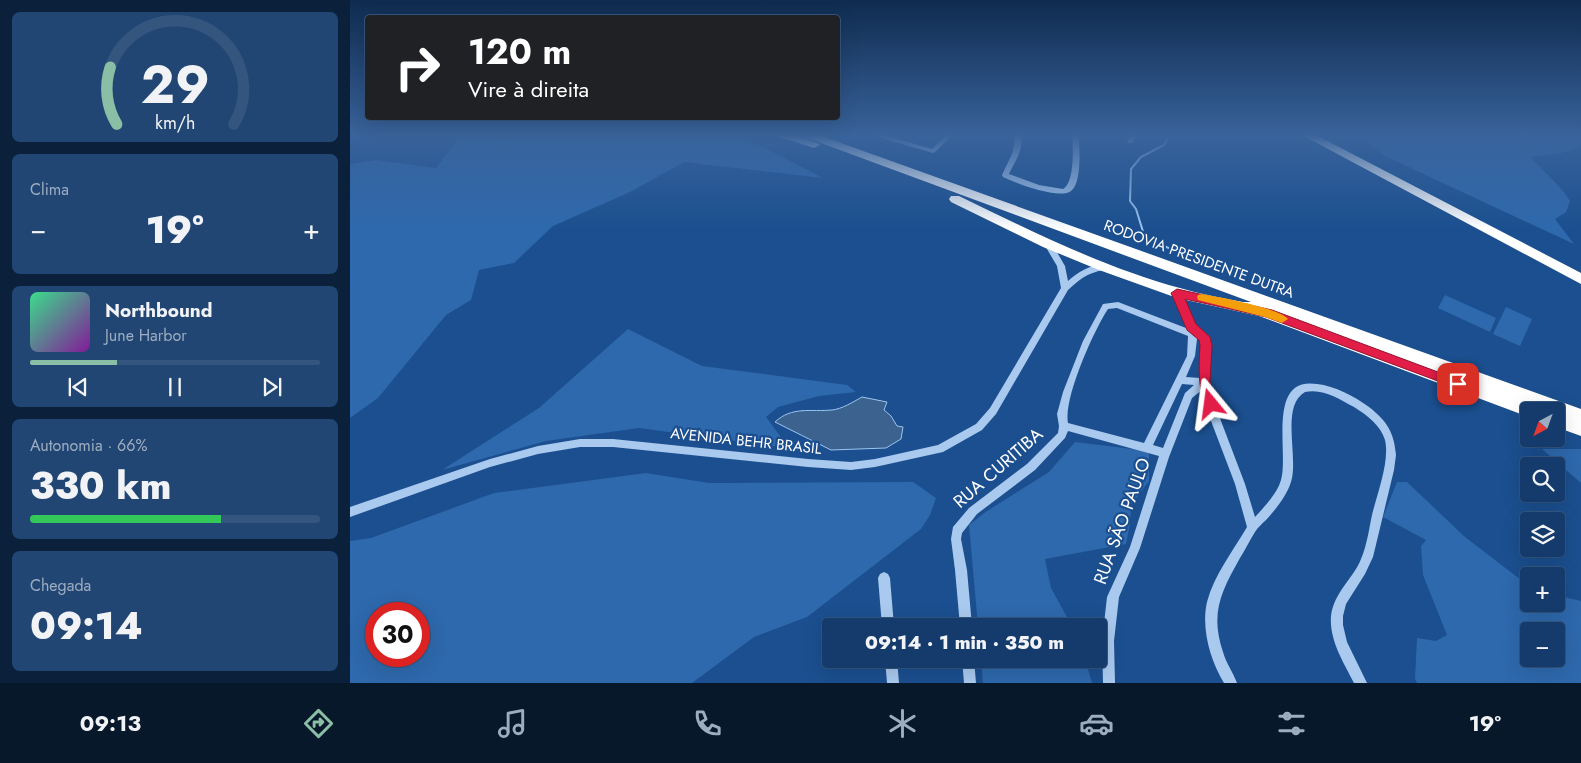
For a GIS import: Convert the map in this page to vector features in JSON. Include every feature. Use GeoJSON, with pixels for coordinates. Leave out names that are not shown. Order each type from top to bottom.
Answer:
{"type":"FeatureCollection","features":[{"type":"Feature","properties":{"kind":"highway","name":"RODOVIA PRESIDENTE DUTRA"},"geometry":{"type":"LineString","coordinates":[[866,166],[1121,258],[1520,407]]}},
{"type":"Feature","properties":{"kind":"highway","name":"RODOVIA PRESIDENTE DUTRA"},"geometry":{"type":"LineString","coordinates":[[894,166],[1581,416]]}},
{"type":"Feature","properties":{"kind":"highway"},"geometry":{"type":"LineString","coordinates":[[1366,166],[1581,280]]}},
{"type":"Feature","properties":{"kind":"highway"},"geometry":{"type":"LineString","coordinates":[[1374,166],[1581,276]]}},
{"type":"Feature","properties":{"kind":"highway"},"geometry":{"type":"LineString","coordinates":[[955,199],[1048,244],[1104,268],[1177,293],[1268,313]]}},
{"type":"Feature","properties":{"kind":"highway"},"geometry":{"type":"LineString","coordinates":[[1565,423],[1581,429]]}},
{"type":"Feature","properties":{"kind":"street"},"geometry":{"type":"LineString","coordinates":[[1009,166],[1005,173],[1006,176],[1055,191],[1066,191],[1072,184],[1075,166]]}},
{"type":"Feature","properties":{"kind":"street"},"geometry":{"type":"LineString","coordinates":[[1048,244],[1061,266],[1065,288]]}},
{"type":"Feature","properties":{"kind":"street"},"geometry":{"type":"LineString","coordinates":[[1065,288],[1082,272],[1091,268],[1104,268]]}},
{"type":"Feature","properties":{"kind":"street","name":"AVENIDA BEHR BRASIL"},"geometry":{"type":"LineString","coordinates":[[350,512],[498,461],[538,450],[580,443],[613,443],[851,466],[875,463],[940,449],[979,427],[993,411],[1065,288]]}},
{"type":"Feature","properties":{"kind":"street"},"geometry":{"type":"LineString","coordinates":[[1177,293],[1192,330]]}},
{"type":"Feature","properties":{"kind":"street"},"geometry":{"type":"LineString","coordinates":[[1165,453],[1064,426],[1062,414],[1067,393],[1092,330],[1106,306],[1118,305],[1192,330],[1204,337],[1206,345],[1204,382],[1216,421],[1240,484],[1252,527]]}},
{"type":"Feature","properties":{"kind":"street","name":"RUA SÃO PAULO"},"geometry":{"type":"LineString","coordinates":[[1147,447],[1191,356],[1192,330]]}},
{"type":"Feature","properties":{"kind":"street"},"geometry":{"type":"LineString","coordinates":[[1180,380],[1204,382]]}},
{"type":"Feature","properties":{"kind":"street","name":"RUA SÃO PAULO"},"geometry":{"type":"LineString","coordinates":[[1109,683],[1108,641],[1113,597],[1135,548],[1165,453],[1188,396],[1204,382]]}},
{"type":"Feature","properties":{"kind":"street"},"geometry":{"type":"LineString","coordinates":[[1231,683],[1220,664],[1214,645],[1212,628],[1216,593],[1252,527],[1268,510],[1286,483],[1290,468],[1288,406],[1297,391],[1303,388],[1324,389],[1347,398],[1376,417],[1389,436],[1392,454],[1376,518],[1371,549],[1364,566],[1340,601],[1337,617],[1340,641],[1361,683]]}},
{"type":"Feature","properties":{"kind":"street","name":"RUA CURITIBA"},"geometry":{"type":"LineString","coordinates":[[965,618],[956,539],[957,531],[973,511],[1031,467],[1062,435],[1064,426]]}},
{"type":"Feature","properties":{"kind":"street"},"geometry":{"type":"LineString","coordinates":[[884,578],[887,618]]}},
{"type":"Feature","properties":{"kind":"street"},"geometry":{"type":"LineString","coordinates":[[892,668],[893,683]]}},
{"type":"Feature","properties":{"kind":"street"},"geometry":{"type":"LineString","coordinates":[[969,668],[970,683]]}},
{"type":"Feature","properties":{"kind":"shaded area"},"geometry":{"type":"Polygon","coordinates":[[[350,166],[420,166],[436,168],[438,166],[677,166],[630,192],[553,226],[514,263],[479,270],[471,300],[446,315],[378,398],[350,418],[350,166]]]}},
{"type":"Feature","properties":{"kind":"shaded area"},"geometry":{"type":"Polygon","coordinates":[[[718,166],[800,166],[823,178],[718,166]]]}},
{"type":"Feature","properties":{"kind":"shaded area"},"geometry":{"type":"Polygon","coordinates":[[[1406,166],[1540,166],[1561,188],[1570,201],[1566,212],[1555,219],[1574,244],[1406,166]]]}},
{"type":"Feature","properties":{"kind":"shaded area"},"geometry":{"type":"Polygon","coordinates":[[[1445,295],[1496,318],[1490,332],[1438,308],[1445,295]]]}},
{"type":"Feature","properties":{"kind":"shaded area"},"geometry":{"type":"Polygon","coordinates":[[[1506,307],[1532,319],[1520,346],[1493,334],[1506,307]]]}},
{"type":"Feature","properties":{"kind":"shaded area"},"geometry":{"type":"Polygon","coordinates":[[[628,329],[702,366],[847,385],[856,392],[819,396],[778,407],[766,417],[789,448],[639,428],[546,441],[442,470],[539,408],[628,329]]]}},
{"type":"Feature","properties":{"kind":"shaded area"},"geometry":{"type":"Polygon","coordinates":[[[862,397],[887,402],[884,410],[891,416],[897,426],[903,427],[901,439],[886,448],[831,450],[775,422],[781,417],[795,412],[836,409],[862,397]]]}},
{"type":"Feature","properties":{"kind":"shaded area"},"geometry":{"type":"Polygon","coordinates":[[[1075,442],[1149,451],[1149,481],[1131,505],[1126,544],[1045,559],[1051,588],[1068,618],[977,618],[969,525],[987,511],[1049,472],[1075,442]]]}},
{"type":"Feature","properties":{"kind":"shaded area"},"geometry":{"type":"Polygon","coordinates":[[[1542,449],[1581,449],[1581,483],[1565,469],[1565,457],[1551,457],[1542,449]]]}},
{"type":"Feature","properties":{"kind":"shaded area"},"geometry":{"type":"Polygon","coordinates":[[[646,473],[709,483],[913,482],[936,498],[930,515],[921,529],[807,617],[754,637],[692,683],[350,683],[350,541],[371,538],[494,493],[646,473]]]}},
{"type":"Feature","properties":{"kind":"shaded area"},"geometry":{"type":"Polygon","coordinates":[[[1397,482],[1407,482],[1465,537],[1520,579],[1520,612],[1565,612],[1565,597],[1581,601],[1581,683],[1417,683],[1415,679],[1417,638],[1436,641],[1447,635],[1423,575],[1421,546],[1426,540],[1383,517],[1397,482]]]}},
{"type":"Feature","properties":{"kind":"shaded area"},"geometry":{"type":"Polygon","coordinates":[[[982,668],[1088,668],[1092,683],[983,683],[982,668]]]}},
{"type":"Feature","properties":{"kind":"waterway"},"geometry":{"type":"LineString","coordinates":[[1134,166],[1131,169],[1130,201],[1136,209],[1145,238],[1197,260]]}},
{"type":"Feature","properties":{"kind":"slow traffic"},"geometry":{"type":"LineString","coordinates":[[1202,297],[1268,313],[1282,319]]}},
{"type":"Feature","properties":{"kind":"route"},"geometry":{"type":"LineString","coordinates":[[1211,404],[1204,382],[1206,345],[1204,337],[1191,327],[1177,293],[1268,313],[1458,384]]}}]}
